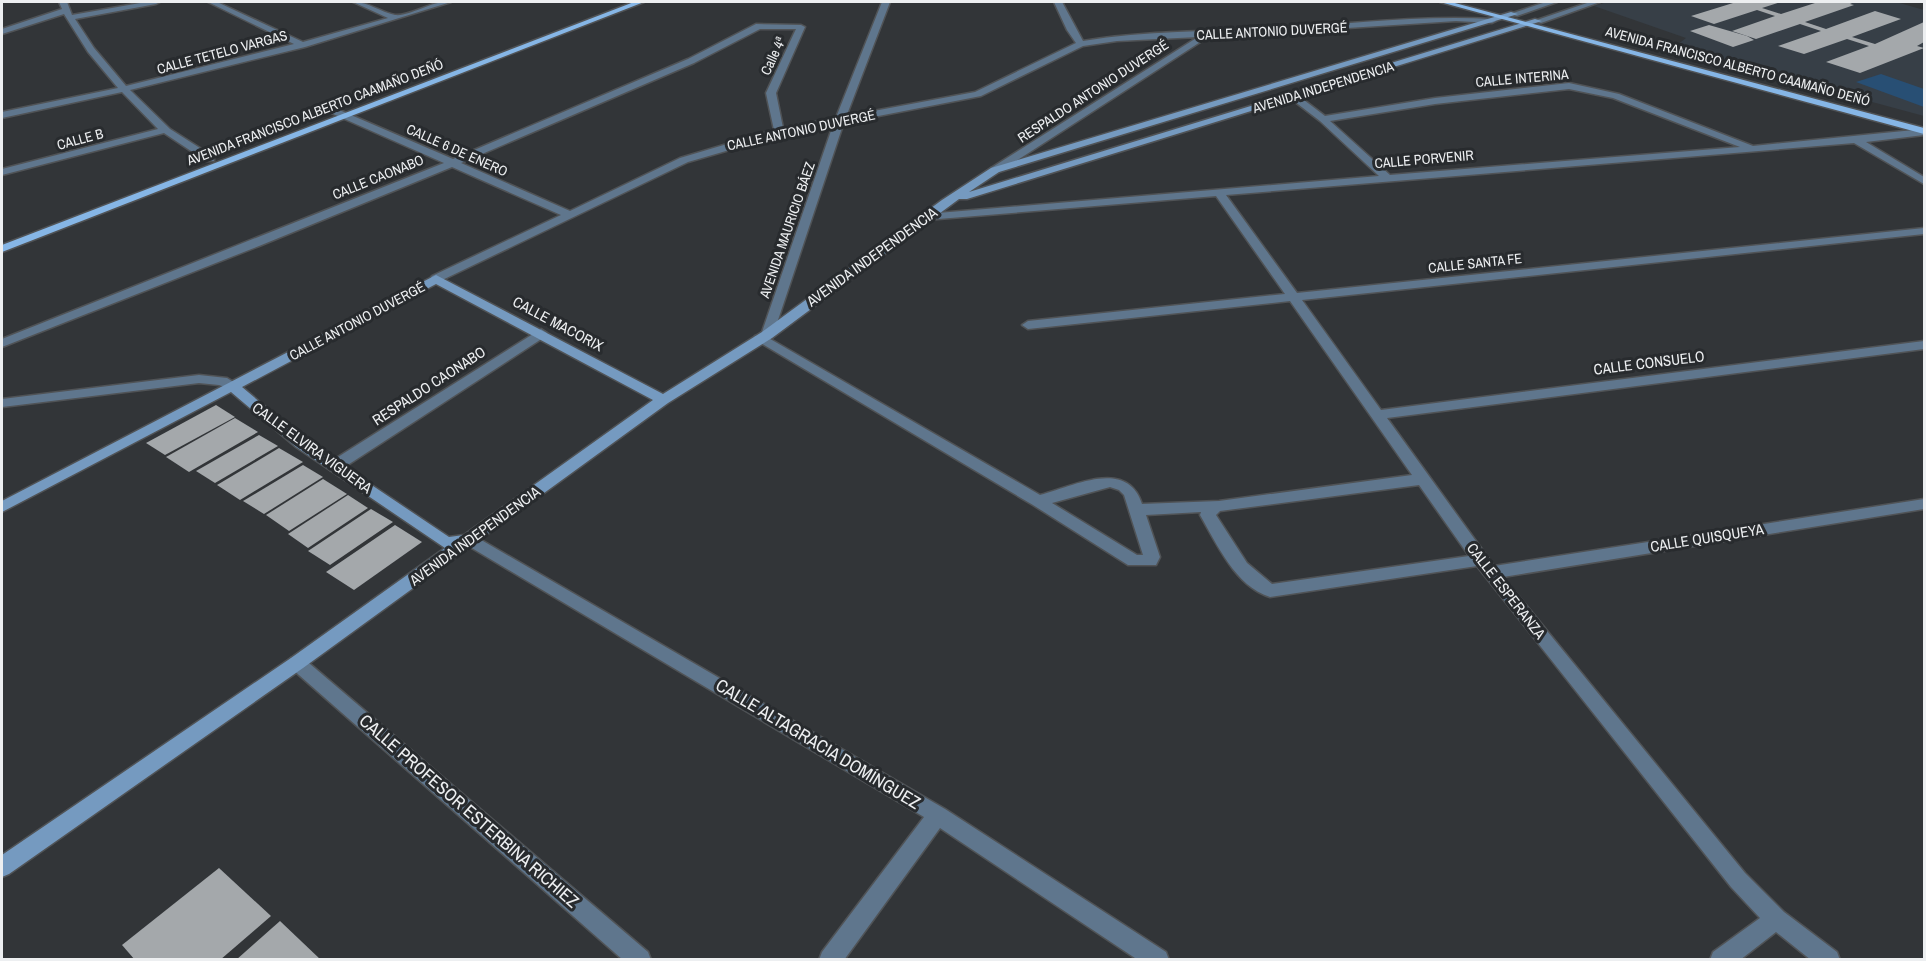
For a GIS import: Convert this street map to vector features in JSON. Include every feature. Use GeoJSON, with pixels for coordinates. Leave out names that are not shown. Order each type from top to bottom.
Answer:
{"type":"FeatureCollection","features":[{"type":"Feature","properties":{"kind":"main road","name":"AVENIDA FRANCISCO ALBERTO CAAMAÑO DEÑÓ"},"geometry":{"type":"LineString","coordinates":[[2,249],[618,2]]}},
{"type":"Feature","properties":{"kind":"main road","name":"AVENIDA FRANCISCO ALBERTO CAAMAÑO DEÑÓ"},"geometry":{"type":"LineString","coordinates":[[2,239],[210,159],[640,2]]}},
{"type":"Feature","properties":{"kind":"main road"},"geometry":{"type":"LineString","coordinates":[[1444,2],[1497,19],[1527,25]]}},
{"type":"Feature","properties":{"kind":"main road","name":"AVENIDA FRANCISCO ALBERTO CAAMAÑO DEÑÓ"},"geometry":{"type":"LineString","coordinates":[[1469,2],[1924,131]]}},
{"type":"Feature","properties":{"kind":"main road","name":"AVENIDA INDEPENDENCIA"},"geometry":{"type":"LineString","coordinates":[[2,867],[297,663],[663,400],[764,337],[946,202],[995,170],[1514,14]]}},
{"type":"Feature","properties":{"kind":"main road","name":"AVENIDA INDEPENDENCIA"},"geometry":{"type":"LineString","coordinates":[[946,202],[1527,25],[1542,24]]}},
{"type":"Feature","properties":{"kind":"main road","name":"CALLE MACORIX"},"geometry":{"type":"LineString","coordinates":[[436,279],[663,400]]}},
{"type":"Feature","properties":{"kind":"main road","name":"CALLE ANTONIO DUVERGÉ"},"geometry":{"type":"LineString","coordinates":[[2,507],[436,279]]}},
{"type":"Feature","properties":{"kind":"main road","name":"CALLE ELVIRA VIGUERA"},"geometry":{"type":"LineString","coordinates":[[233,386],[252,406],[443,542],[471,540]]}},
{"type":"Feature","properties":{"kind":"street"},"geometry":{"type":"LineString","coordinates":[[2,32],[65,10],[156,2]]}},
{"type":"Feature","properties":{"kind":"street"},"geometry":{"type":"LineString","coordinates":[[212,2],[302,45]]}},
{"type":"Feature","properties":{"kind":"street"},"geometry":{"type":"LineString","coordinates":[[357,2],[396,18]]}},
{"type":"Feature","properties":{"kind":"street","name":"CALLE TETELO VARGAS"},"geometry":{"type":"LineString","coordinates":[[2,115],[125,91],[302,45],[447,2]]}},
{"type":"Feature","properties":{"kind":"street","name":"AVENIDA MAURICIO BÁEZ"},"geometry":{"type":"LineString","coordinates":[[764,337],[818,191],[838,120],[886,2]]}},
{"type":"Feature","properties":{"kind":"street"},"geometry":{"type":"LineString","coordinates":[[1058,2],[1071,30],[1081,44]]}},
{"type":"Feature","properties":{"kind":"street","name":"AVENIDA INDEPENDENCIA"},"geometry":{"type":"LineString","coordinates":[[1514,14],[1553,2]]}},
{"type":"Feature","properties":{"kind":"street","name":"AVENIDA INDEPENDENCIA"},"geometry":{"type":"LineString","coordinates":[[1542,24],[1596,2]]}},
{"type":"Feature","properties":{"kind":"street"},"geometry":{"type":"LineString","coordinates":[[65,10],[125,91],[165,130],[210,159]]}},
{"type":"Feature","properties":{"kind":"street","name":"CALLE ANTONIO DUVERGÉ"},"geometry":{"type":"LineString","coordinates":[[436,279],[670,165],[722,147],[779,132],[978,94],[1081,44],[1116,38],[1206,35],[1456,19],[1497,19]]}},
{"type":"Feature","properties":{"kind":"street","name":"CALLE CAONABO"},"geometry":{"type":"LineString","coordinates":[[2,343],[255,244],[453,163],[692,61],[761,26],[801,27]]}},
{"type":"Feature","properties":{"kind":"street","name":"Calle 4ª"},"geometry":{"type":"LineString","coordinates":[[779,132],[771,93],[801,27]]}},
{"type":"Feature","properties":{"kind":"street","name":"RESPALDO ANTONIO DUVERGÉ"},"geometry":{"type":"LineString","coordinates":[[995,170],[1206,35]]}},
{"type":"Feature","properties":{"kind":"street","name":"CALLE INTERINA"},"geometry":{"type":"LineString","coordinates":[[1323,119],[1488,94],[1569,86],[1616,96],[1750,147]]}},
{"type":"Feature","properties":{"kind":"street"},"geometry":{"type":"LineString","coordinates":[[1293,96],[1323,119],[1386,177]]}},
{"type":"Feature","properties":{"kind":"street","name":"CALLE 6 DE ENERO"},"geometry":{"type":"LineString","coordinates":[[339,113],[568,214]]}},
{"type":"Feature","properties":{"kind":"street","name":"CALLE B"},"geometry":{"type":"LineString","coordinates":[[2,172],[165,130]]}},
{"type":"Feature","properties":{"kind":"street","name":"CALLE PORVENIR"},"geometry":{"type":"LineString","coordinates":[[926,217],[1219,194],[1386,177],[1856,140],[1924,131]]}},
{"type":"Feature","properties":{"kind":"street"},"geometry":{"type":"LineString","coordinates":[[1856,140],[1924,181]]}},
{"type":"Feature","properties":{"kind":"street","name":"CALLE ESPERANZA"},"geometry":{"type":"LineString","coordinates":[[1219,194],[1485,566],[1738,880],[1776,919],[1829,960]]}},
{"type":"Feature","properties":{"kind":"street","name":"CALLE SANTA FE"},"geometry":{"type":"LineString","coordinates":[[1028,325],[1924,231]]}},
{"type":"Feature","properties":{"kind":"street","name":"RESPALDO CAONABO"},"geometry":{"type":"LineString","coordinates":[[335,466],[541,333]]}},
{"type":"Feature","properties":{"kind":"street"},"geometry":{"type":"LineString","coordinates":[[764,337],[1134,561],[1150,561],[1152,557],[1131,492],[1124,486],[1110,482],[1038,501]]}},
{"type":"Feature","properties":{"kind":"street","name":"CALLE CONSUELO"},"geometry":{"type":"LineString","coordinates":[[1377,415],[1924,345]]}},
{"type":"Feature","properties":{"kind":"street"},"geometry":{"type":"LineString","coordinates":[[2,403],[199,379],[222,381],[233,386]]}},
{"type":"Feature","properties":{"kind":"street"},"geometry":{"type":"LineString","coordinates":[[1137,510],[1219,506],[1423,479]]}},
{"type":"Feature","properties":{"kind":"street","name":"CALLE QUISQUEYA"},"geometry":{"type":"LineString","coordinates":[[1219,506],[1210,509],[1208,515],[1240,567],[1256,584],[1270,591],[1485,566],[1924,504]]}},
{"type":"Feature","properties":{"kind":"street"},"geometry":{"type":"LineString","coordinates":[[1908,506],[1924,515]]}},
{"type":"Feature","properties":{"kind":"street","name":"CALLE ALTAGRACIA DOMÍNGUEZ"},"geometry":{"type":"LineString","coordinates":[[471,540],[938,815],[1158,960]]}},
{"type":"Feature","properties":{"kind":"street","name":"CALLE PROFESOR ESTERBINA RICHIEZ"},"geometry":{"type":"LineString","coordinates":[[297,663],[640,960]]}},
{"type":"Feature","properties":{"kind":"street"},"geometry":{"type":"LineString","coordinates":[[830,960],[938,815]]}},
{"type":"Feature","properties":{"kind":"street"},"geometry":{"type":"LineString","coordinates":[[1721,960],[1776,919]]}},
{"type":"Feature","properties":{"kind":"shaded area"},"geometry":{"type":"Polygon","coordinates":[[[1607,2],[1896,2],[1924,10],[1924,116],[1673,48],[1686,38],[1594,6],[1607,2]]]}},
{"type":"Feature","properties":{"kind":"shaded area"},"geometry":{"type":"Polygon","coordinates":[[[1881,74],[1924,89],[1924,107],[1856,82],[1881,74]]]}},
{"type":"Feature","properties":{"kind":"building"},"geometry":{"type":"Polygon","coordinates":[[[1731,2],[1781,2],[1762,8],[1781,14],[1818,2],[1854,2],[1850,4],[1854,5],[1805,22],[1826,29],[1875,11],[1901,19],[1852,37],[1875,44],[1924,22],[1924,42],[1917,46],[1924,48],[1860,73],[1826,62],[1869,46],[1847,39],[1804,54],[1778,46],[1821,31],[1800,24],[1756,39],[1732,31],[1775,16],[1757,10],[1714,24],[1691,16],[1733,3],[1731,2]]]}},
{"type":"Feature","properties":{"kind":"building"},"geometry":{"type":"Polygon","coordinates":[[[1709,25],[1754,40],[1733,47],[1690,31],[1709,25]]]}},
{"type":"Feature","properties":{"kind":"building"},"geometry":{"type":"Polygon","coordinates":[[[216,405],[235,417],[165,455],[146,443],[216,405]]]}},
{"type":"Feature","properties":{"kind":"building"},"geometry":{"type":"Polygon","coordinates":[[[235,418],[258,432],[189,472],[166,457],[235,418]]]}},
{"type":"Feature","properties":{"kind":"building"},"geometry":{"type":"Polygon","coordinates":[[[259,435],[278,446],[215,483],[196,471],[259,435]]]}},
{"type":"Feature","properties":{"kind":"building"},"geometry":{"type":"Polygon","coordinates":[[[279,448],[303,462],[240,500],[217,485],[279,448]]]}},
{"type":"Feature","properties":{"kind":"building"},"geometry":{"type":"Polygon","coordinates":[[[303,465],[323,477],[264,514],[243,501],[303,465]]]}},
{"type":"Feature","properties":{"kind":"building"},"geometry":{"type":"Polygon","coordinates":[[[323,479],[347,494],[289,531],[266,515],[323,479]]]}},
{"type":"Feature","properties":{"kind":"building"},"geometry":{"type":"Polygon","coordinates":[[[348,495],[368,508],[308,548],[288,534],[348,495]]]}},
{"type":"Feature","properties":{"kind":"building"},"geometry":{"type":"Polygon","coordinates":[[[371,509],[393,522],[330,565],[308,551],[371,509]]]}},
{"type":"Feature","properties":{"kind":"building"},"geometry":{"type":"Polygon","coordinates":[[[395,525],[422,542],[354,590],[326,572],[395,525]]]}},
{"type":"Feature","properties":{"kind":"building"},"geometry":{"type":"Polygon","coordinates":[[[219,868],[271,916],[220,960],[135,960],[122,945],[219,868]]]}},
{"type":"Feature","properties":{"kind":"building"},"geometry":{"type":"Polygon","coordinates":[[[280,921],[321,960],[236,960],[280,921]]]}}]}
